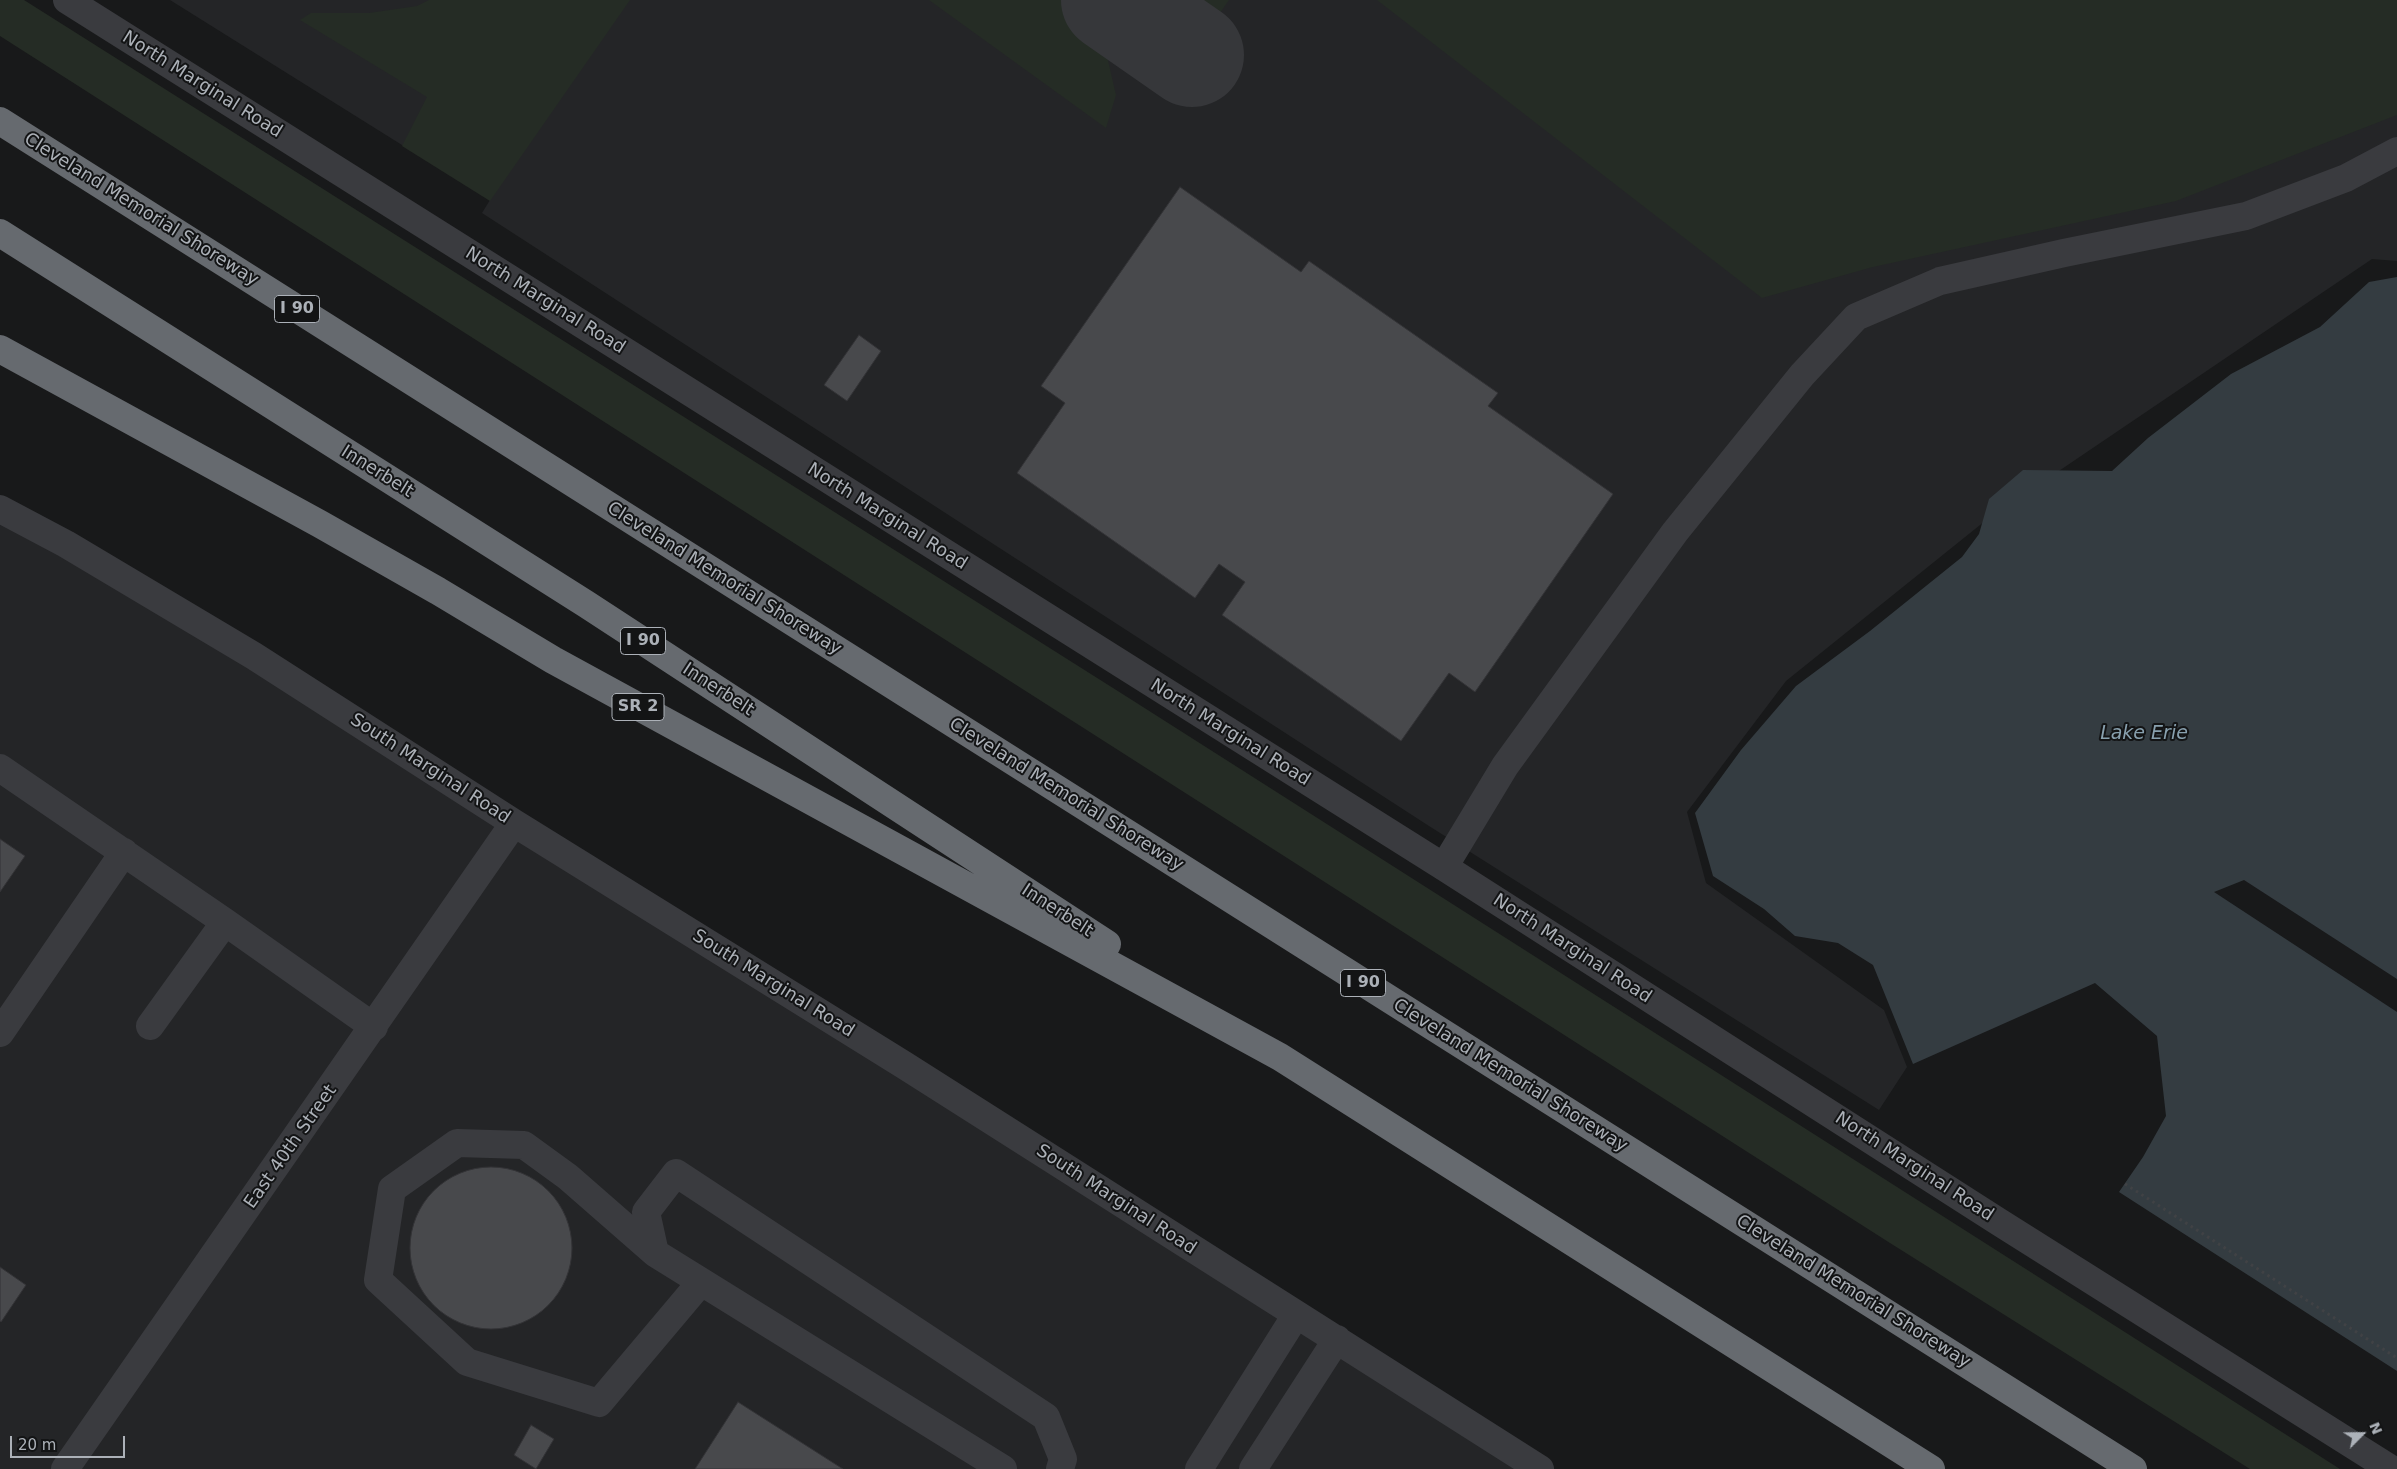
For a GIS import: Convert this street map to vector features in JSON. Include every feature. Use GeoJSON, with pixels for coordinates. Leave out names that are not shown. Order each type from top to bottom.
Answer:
{"type":"FeatureCollection","features":[{"type":"Feature","properties":{"kind":"highway","name":"Cleveland Memorial Shoreway"},"geometry":{"type":"LineString","coordinates":[[0,121],[2133,1469]]}},
{"type":"Feature","properties":{"kind":"highway","name":"Innerbelt"},"geometry":{"type":"LineString","coordinates":[[0,233],[586,604],[1280,1057]]}},
{"type":"Feature","properties":{"kind":"highway","name":"SR 2"},"geometry":{"type":"LineString","coordinates":[[0,349],[320,524],[438,591],[553,660],[1280,1057]]}},
{"type":"Feature","properties":{"kind":"highway","name":"I 90"},"geometry":{"type":"LineString","coordinates":[[1280,1057],[1931,1469]]}},
{"type":"Feature","properties":{"kind":"street","name":"North Marginal Road"},"geometry":{"type":"LineString","coordinates":[[68,0],[1444,867],[1999,1222],[2391,1469]]}},
{"type":"Feature","properties":{"kind":"street"},"geometry":{"type":"LineString","coordinates":[[1444,867],[1505,766],[1675,532],[1802,375],[1856,317],[1940,281],[2064,252],[2246,216],[2346,178],[2397,151]]}},
{"type":"Feature","properties":{"kind":"street","name":"South Marginal Road"},"geometry":{"type":"LineString","coordinates":[[0,509],[66,544],[254,656],[514,823],[904,1065],[1336,1339],[1512,1462],[1540,1469]]}},
{"type":"Feature","properties":{"kind":"street"},"geometry":{"type":"LineString","coordinates":[[0,768],[226,922],[374,1027]]}},
{"type":"Feature","properties":{"kind":"street","name":"East 40th Street"},"geometry":{"type":"LineString","coordinates":[[75,1465],[514,823]]}},
{"type":"Feature","properties":{"kind":"street"},"geometry":{"type":"LineString","coordinates":[[0,1033],[124,852]]}},
{"type":"Feature","properties":{"kind":"street"},"geometry":{"type":"LineString","coordinates":[[150,1026],[226,922]]}},
{"type":"Feature","properties":{"kind":"street"},"geometry":{"type":"LineString","coordinates":[[701,1282],[599,1403],[467,1362],[378,1280],[392,1188],[457,1143],[524,1145],[568,1177],[655,1253],[1003,1469]]}},
{"type":"Feature","properties":{"kind":"street"},"geometry":{"type":"LineString","coordinates":[[655,1253],[646,1212],[676,1173],[1046,1417],[1063,1459],[1060,1469]]}},
{"type":"Feature","properties":{"kind":"street"},"geometry":{"type":"LineString","coordinates":[[1199,1469],[1296,1315]]}},
{"type":"Feature","properties":{"kind":"street"},"geometry":{"type":"LineString","coordinates":[[1253,1469],[1336,1339]]}},
{"type":"Feature","properties":{"kind":"path"},"geometry":{"type":"LineString","coordinates":[[2125,1184],[2397,1358]]}},
{"type":"Feature","properties":{"kind":"shaded area"},"geometry":{"type":"Polygon","coordinates":[[[0,0],[24,0],[1132,700],[2340,1469],[2250,1469],[1890,1243],[0,36],[0,0]]]}},
{"type":"Feature","properties":{"kind":"shaded area"},"geometry":{"type":"Polygon","coordinates":[[[170,0],[2397,0],[2397,261],[2372,259],[1985,521],[1786,681],[1687,812],[1706,883],[1884,1010],[1907,1067],[1879,1110],[1429,826],[482,213],[490,200],[170,0]]]}},
{"type":"Feature","properties":{"kind":"shaded area"},"geometry":{"type":"Polygon","coordinates":[[[429,0],[630,0],[490,201],[402,146],[427,97],[300,20],[311,13],[369,13],[417,6],[429,0]]]}},
{"type":"Feature","properties":{"kind":"shaded area"},"geometry":{"type":"Polygon","coordinates":[[[929,0],[1063,0],[1100,26],[1116,95],[1106,128],[929,0]]]}},
{"type":"Feature","properties":{"kind":"shaded area"},"geometry":{"type":"Polygon","coordinates":[[[1188,0],[1229,0],[1215,20],[1188,0]]]}},
{"type":"Feature","properties":{"kind":"shaded area"},"geometry":{"type":"Polygon","coordinates":[[[1377,0],[2397,0],[2397,115],[2176,201],[1873,267],[1762,298],[1377,0]]]}},
{"type":"Feature","properties":{"kind":"shaded area"},"geometry":{"type":"Polygon","coordinates":[[[0,509],[1540,1469],[0,1469],[0,509]]]}},
{"type":"Feature","properties":{"kind":"water","name":"Lake Erie"},"geometry":{"type":"Polygon","coordinates":[[[2397,277],[2397,1371],[2119,1192],[2143,1157],[2166,1116],[2157,1036],[2095,983],[1913,1064],[1873,965],[1838,943],[1795,936],[1764,909],[1713,876],[1695,813],[1741,750],[1796,686],[1870,631],[1962,557],[1979,534],[1989,499],[2023,470],[2112,471],[2148,438],[2231,374],[2320,327],[2369,282],[2397,277]]]}},
{"type":"Feature","properties":{"kind":"pier"},"geometry":{"type":"Polygon","coordinates":[[[2244,880],[2397,979],[2397,1012],[2214,892],[2244,880]]]}},
{"type":"Feature","properties":{"kind":"building"},"geometry":{"type":"Polygon","coordinates":[[[1180,187],[1301,272],[1309,261],[1498,393],[1488,406],[1613,494],[1475,692],[1449,673],[1401,741],[1222,615],[1245,582],[1219,564],[1195,598],[1017,473],[1065,403],[1041,386],[1180,187]]]}},
{"type":"Feature","properties":{"kind":"building"},"geometry":{"type":"Polygon","coordinates":[[[859,335],[881,351],[847,401],[824,385],[859,335]]]}},
{"type":"Feature","properties":{"kind":"building"},"geometry":{"type":"Polygon","coordinates":[[[0,839],[25,856],[0,892],[0,839]]]}},
{"type":"Feature","properties":{"kind":"building"},"geometry":{"type":"Polygon","coordinates":[[[499,1167],[515,1170],[529,1176],[543,1185],[554,1196],[569,1224],[572,1248],[571,1264],[563,1286],[554,1300],[543,1311],[515,1326],[483,1329],[467,1326],[453,1320],[439,1311],[428,1300],[413,1272],[410,1240],[413,1224],[419,1210],[428,1196],[439,1185],[467,1170],[499,1167]]]}},
{"type":"Feature","properties":{"kind":"building"},"geometry":{"type":"Polygon","coordinates":[[[0,1267],[26,1285],[1,1322],[0,1321],[0,1267]]]}},
{"type":"Feature","properties":{"kind":"building"},"geometry":{"type":"Polygon","coordinates":[[[738,1402],[843,1469],[695,1469],[738,1402]]]}},
{"type":"Feature","properties":{"kind":"building"},"geometry":{"type":"Polygon","coordinates":[[[531,1425],[554,1439],[536,1469],[514,1455],[531,1425]]]}},
{"type":"Feature","properties":{"kind":"taxiway"},"geometry":{"type":"LineString","coordinates":[[1113,0],[1192,55]]}}]}
